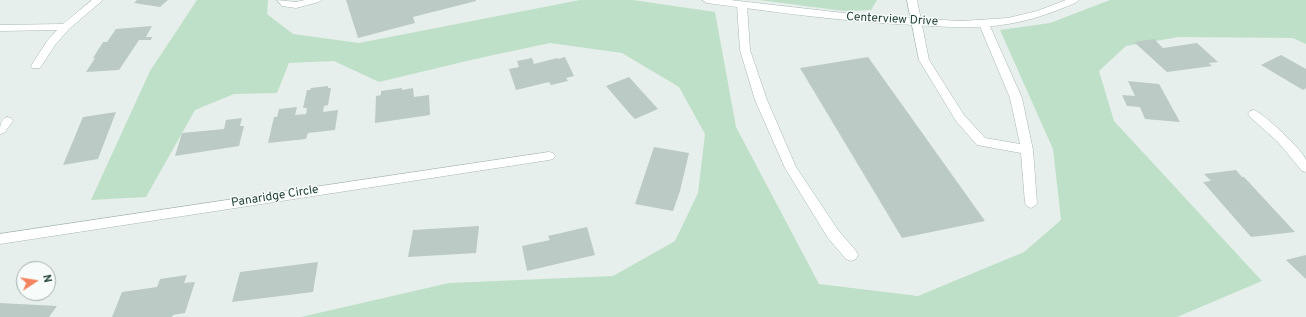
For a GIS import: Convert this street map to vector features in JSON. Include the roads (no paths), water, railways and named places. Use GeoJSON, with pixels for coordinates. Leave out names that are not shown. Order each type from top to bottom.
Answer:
{"type":"FeatureCollection","features":[{"type":"Feature","properties":{"kind":"street"},"geometry":{"type":"LineString","coordinates":[[36,66],[51,43],[65,27],[98,0]]}},
{"type":"Feature","properties":{"kind":"street"},"geometry":{"type":"LineString","coordinates":[[282,0],[286,4],[296,5],[316,0]]}},
{"type":"Feature","properties":{"kind":"street","name":"Centerview Drive"},"geometry":{"type":"LineString","coordinates":[[707,0],[848,18],[984,24],[1019,19],[1053,9],[1074,0]]}},
{"type":"Feature","properties":{"kind":"street"},"geometry":{"type":"LineString","coordinates":[[912,0],[924,60],[960,118],[981,142],[1026,150]]}},
{"type":"Feature","properties":{"kind":"street"},"geometry":{"type":"LineString","coordinates":[[742,4],[744,50],[761,100],[791,168],[833,234],[851,256]]}},
{"type":"Feature","properties":{"kind":"street"},"geometry":{"type":"LineString","coordinates":[[984,24],[1016,98],[1026,150],[1031,203]]}},
{"type":"Feature","properties":{"kind":"street"},"geometry":{"type":"LineString","coordinates":[[0,28],[65,27]]}},
{"type":"Feature","properties":{"kind":"street"},"geometry":{"type":"LineString","coordinates":[[1254,114],[1279,135],[1298,156],[1306,168]]}},
{"type":"Feature","properties":{"kind":"street","name":"Panaridge Circle"},"geometry":{"type":"LineString","coordinates":[[0,239],[550,156]]}}]}
